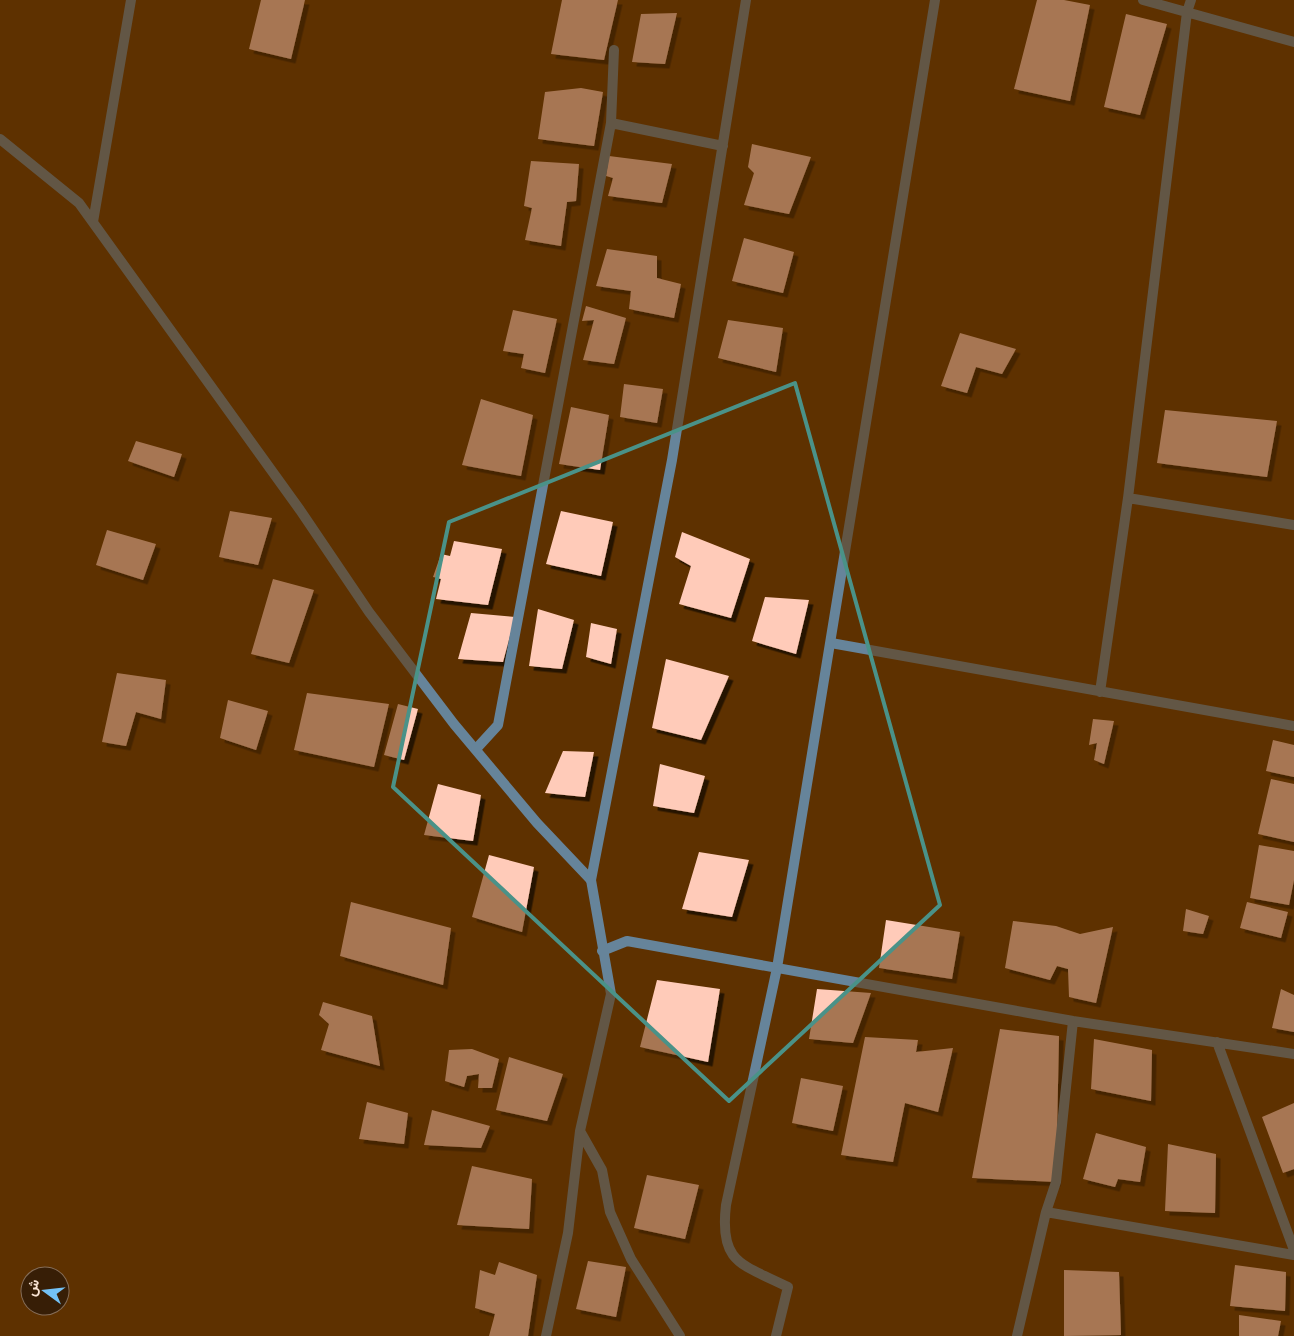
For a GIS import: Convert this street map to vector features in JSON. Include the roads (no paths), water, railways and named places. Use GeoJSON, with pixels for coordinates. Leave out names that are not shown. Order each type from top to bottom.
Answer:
{"type":"FeatureCollection","features":[{"type":"Feature","properties":{"kind":"street"},"geometry":{"type":"LineString","coordinates":[[93,222],[131,0]]}},
{"type":"Feature","properties":{"kind":"street"},"geometry":{"type":"LineString","coordinates":[[546,1336],[568,1234],[580,1131],[611,994],[590,880],[672,460],[746,0]]}},
{"type":"Feature","properties":{"kind":"street"},"geometry":{"type":"LineString","coordinates":[[776,1336],[788,1287],[744,1265],[730,1252],[723,1229],[768,999],[777,968],[935,0]]}},
{"type":"Feature","properties":{"kind":"street"},"geometry":{"type":"LineString","coordinates":[[1143,0],[1294,42]]}},
{"type":"Feature","properties":{"kind":"street"},"geometry":{"type":"LineString","coordinates":[[1100,692],[1128,498],[1187,12],[1192,0]]}},
{"type":"Feature","properties":{"kind":"street"},"geometry":{"type":"LineString","coordinates":[[476,749],[498,725],[611,123],[614,50]]}},
{"type":"Feature","properties":{"kind":"street"},"geometry":{"type":"LineString","coordinates":[[611,123],[723,146]]}},
{"type":"Feature","properties":{"kind":"street"},"geometry":{"type":"LineString","coordinates":[[0,140],[79,202],[300,510],[369,612],[476,749],[537,823],[590,880]]}},
{"type":"Feature","properties":{"kind":"street"},"geometry":{"type":"LineString","coordinates":[[1128,498],[1294,525]]}},
{"type":"Feature","properties":{"kind":"street"},"geometry":{"type":"LineString","coordinates":[[830,643],[1294,726]]}},
{"type":"Feature","properties":{"kind":"street"},"geometry":{"type":"LineString","coordinates":[[602,950],[627,941],[1072,1020],[1294,1054]]}},
{"type":"Feature","properties":{"kind":"street"},"geometry":{"type":"LineString","coordinates":[[1017,1336],[1046,1212],[1056,1182],[1072,1020]]}},
{"type":"Feature","properties":{"kind":"street"},"geometry":{"type":"LineString","coordinates":[[1217,1042],[1294,1250]]}},
{"type":"Feature","properties":{"kind":"street"},"geometry":{"type":"LineString","coordinates":[[580,1131],[602,1170],[610,1212],[631,1258],[680,1336]]}},
{"type":"Feature","properties":{"kind":"street"},"geometry":{"type":"LineString","coordinates":[[1046,1212],[1294,1256]]}}]}
